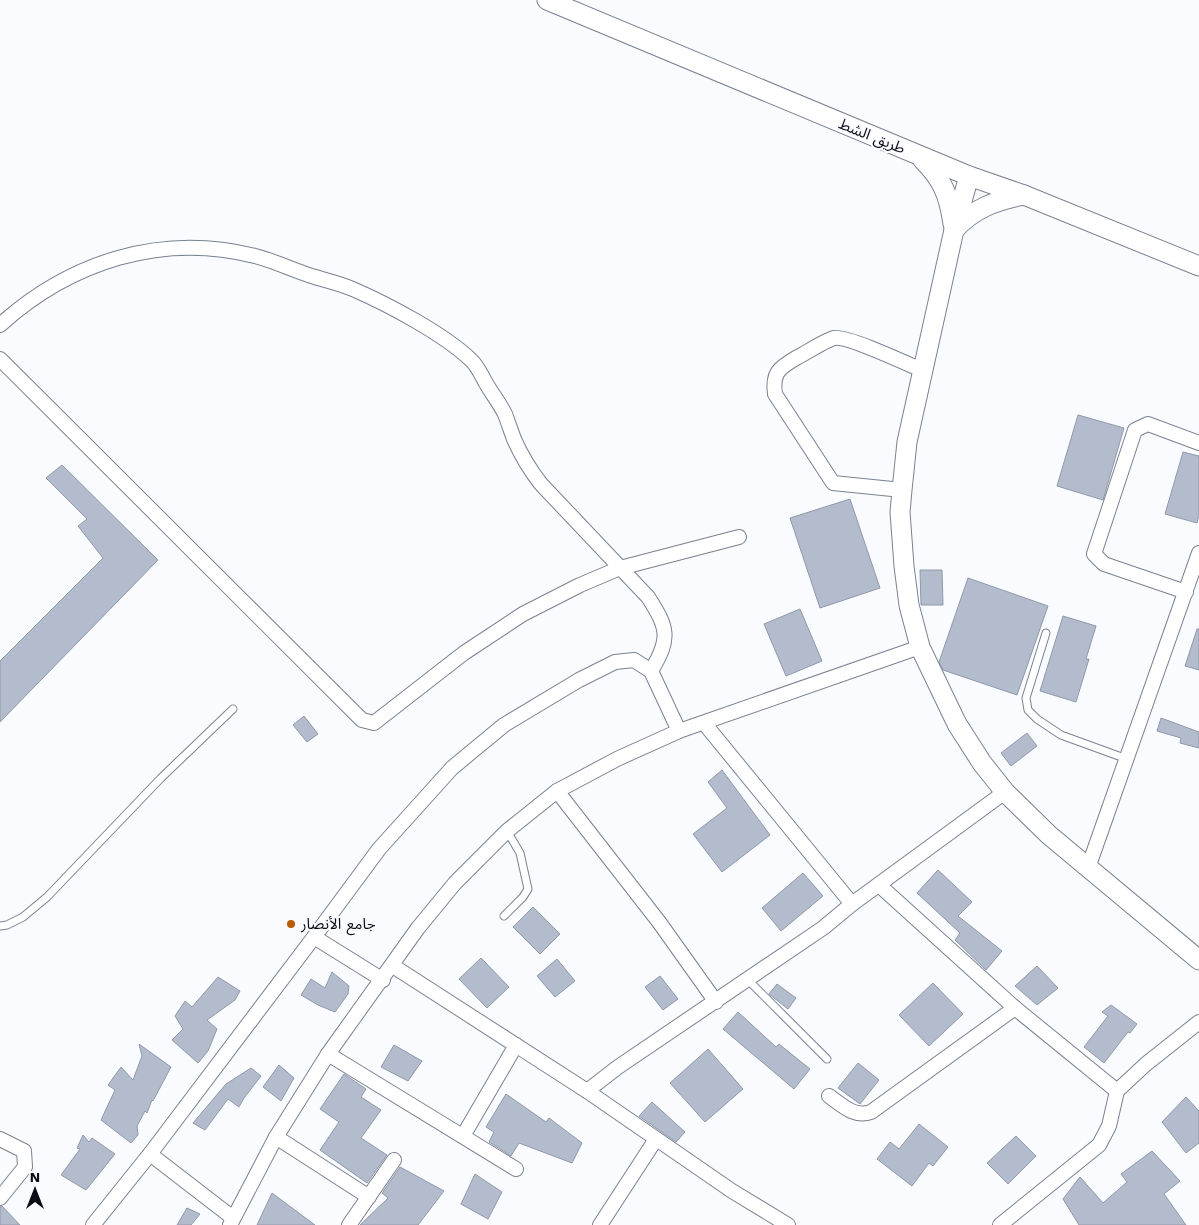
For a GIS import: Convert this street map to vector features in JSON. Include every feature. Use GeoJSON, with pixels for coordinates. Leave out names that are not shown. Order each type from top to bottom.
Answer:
{"type":"FeatureCollection","features":[{"type":"Feature","properties":{"kind":"street","name":"طريق الشط"},"geometry":{"type":"LineString","coordinates":[[547,0],[969,176],[1024,195],[1199,266]]}},
{"type":"Feature","properties":{"kind":"street"},"geometry":{"type":"LineString","coordinates":[[920,156],[935,171],[943,184],[951,210],[954,230]]}},
{"type":"Feature","properties":{"kind":"street"},"geometry":{"type":"LineString","coordinates":[[969,176],[954,230],[907,442],[902,490],[900,512],[904,566],[909,605],[920,648],[956,724],[982,763],[1005,792],[1049,836],[1199,960]]}},
{"type":"Feature","properties":{"kind":"street"},"geometry":{"type":"LineString","coordinates":[[954,230],[965,218],[981,208],[1024,195]]}},
{"type":"Feature","properties":{"kind":"street"},"geometry":{"type":"LineString","coordinates":[[0,326],[21,307],[52,285],[93,266],[138,252],[181,248],[226,251],[255,256],[354,289],[421,325],[473,361],[504,414],[527,466],[541,484],[648,597],[658,613],[665,628],[664,647],[651,671]]}},
{"type":"Feature","properties":{"kind":"street"},"geometry":{"type":"LineString","coordinates":[[902,490],[832,483],[775,394],[773,380],[777,372],[785,364],[834,338],[848,340],[924,371]]}},
{"type":"Feature","properties":{"kind":"street"},"geometry":{"type":"LineString","coordinates":[[0,359],[362,720],[374,722],[464,653],[523,614],[580,585],[620,568],[740,537]]}},
{"type":"Feature","properties":{"kind":"street"},"geometry":{"type":"LineString","coordinates":[[1186,592],[1104,564],[1094,554],[1135,430],[1148,424],[1199,443]]}},
{"type":"Feature","properties":{"kind":"street"},"geometry":{"type":"LineString","coordinates":[[1088,868],[1199,554]]}},
{"type":"Feature","properties":{"kind":"street"},"geometry":{"type":"LineString","coordinates":[[150,1154],[232,1221],[276,1137],[328,1054],[383,980],[418,928],[455,883],[507,831],[557,791],[616,759],[679,731],[920,648]]}},
{"type":"Feature","properties":{"kind":"street"},"geometry":{"type":"LineString","coordinates":[[93,1225],[150,1154],[379,849],[419,802],[452,768],[504,725],[570,684],[616,662],[634,660],[651,671],[679,731]]}},
{"type":"Feature","properties":{"kind":"street"},"geometry":{"type":"LineString","coordinates":[[704,723],[852,904]]}},
{"type":"Feature","properties":{"kind":"street"},"geometry":{"type":"LineString","coordinates":[[557,791],[659,922],[716,1002]]}},
{"type":"Feature","properties":{"kind":"street"},"geometry":{"type":"LineString","coordinates":[[587,1090],[823,928],[852,904],[1005,792]]}},
{"type":"Feature","properties":{"kind":"street"},"geometry":{"type":"LineString","coordinates":[[879,885],[1014,1008],[1118,1091]]}},
{"type":"Feature","properties":{"kind":"street"},"geometry":{"type":"LineString","coordinates":[[314,938],[383,980]]}},
{"type":"Feature","properties":{"kind":"street"},"geometry":{"type":"LineString","coordinates":[[392,966],[587,1090],[732,1191],[788,1225]]}},
{"type":"Feature","properties":{"kind":"street"},"geometry":{"type":"LineString","coordinates":[[829,1096],[852,1112],[858,1114],[871,1112],[1014,1008]]}},
{"type":"Feature","properties":{"kind":"street"},"geometry":{"type":"LineString","coordinates":[[1000,1225],[1099,1145],[1109,1126],[1118,1091],[1146,1064],[1199,1022]]}},
{"type":"Feature","properties":{"kind":"street"},"geometry":{"type":"LineString","coordinates":[[463,1136],[516,1046]]}},
{"type":"Feature","properties":{"kind":"street"},"geometry":{"type":"LineString","coordinates":[[328,1054],[516,1169]]}},
{"type":"Feature","properties":{"kind":"street"},"geometry":{"type":"LineString","coordinates":[[276,1137],[369,1197]]}},
{"type":"Feature","properties":{"kind":"street"},"geometry":{"type":"LineString","coordinates":[[0,1139],[24,1151],[25,1159],[25,1167],[0,1198]]}},
{"type":"Feature","properties":{"kind":"street"},"geometry":{"type":"LineString","coordinates":[[600,1225],[656,1139]]}},
{"type":"Feature","properties":{"kind":"street"},"geometry":{"type":"LineString","coordinates":[[350,1225],[394,1160]]}},
{"type":"Feature","properties":{"kind":"lane"},"geometry":{"type":"LineString","coordinates":[[1046,633],[1026,698],[1028,710],[1037,719],[1061,735],[1127,758]]}},
{"type":"Feature","properties":{"kind":"lane"},"geometry":{"type":"LineString","coordinates":[[0,926],[7,925],[23,917],[47,896],[161,778],[233,709]]}},
{"type":"Feature","properties":{"kind":"lane"},"geometry":{"type":"LineString","coordinates":[[504,916],[524,897],[528,888],[520,852],[507,831]]}},
{"type":"Feature","properties":{"kind":"lane"},"geometry":{"type":"LineString","coordinates":[[748,980],[827,1059]]}},
{"type":"Feature","properties":{"kind":"building"},"geometry":{"type":"Polygon","coordinates":[[[1078,415],[1124,428],[1103,500],[1057,486],[1078,415]]]}},
{"type":"Feature","properties":{"kind":"building"},"geometry":{"type":"Polygon","coordinates":[[[1183,452],[1199,456],[1199,515],[1197,523],[1165,514],[1183,452]]]}},
{"type":"Feature","properties":{"kind":"building"},"geometry":{"type":"Polygon","coordinates":[[[62,465],[158,560],[0,722],[0,661],[103,558],[78,526],[87,519],[46,478],[62,465]]]}},
{"type":"Feature","properties":{"kind":"building"},"geometry":{"type":"Polygon","coordinates":[[[850,499],[880,588],[820,608],[790,518],[850,499]]]}},
{"type":"Feature","properties":{"kind":"building"},"geometry":{"type":"Polygon","coordinates":[[[920,570],[942,570],[943,605],[921,605],[920,570]]]}},
{"type":"Feature","properties":{"kind":"building"},"geometry":{"type":"Polygon","coordinates":[[[968,578],[1048,606],[1017,695],[943,670],[939,662],[968,578]]]}},
{"type":"Feature","properties":{"kind":"building"},"geometry":{"type":"Polygon","coordinates":[[[800,609],[822,661],[786,676],[764,624],[800,609]]]}},
{"type":"Feature","properties":{"kind":"building"},"geometry":{"type":"Polygon","coordinates":[[[1063,616],[1096,626],[1086,659],[1089,659],[1076,702],[1040,691],[1063,616]]]}},
{"type":"Feature","properties":{"kind":"building"},"geometry":{"type":"Polygon","coordinates":[[[1197,629],[1199,629],[1199,670],[1185,666],[1197,629]]]}},
{"type":"Feature","properties":{"kind":"building"},"geometry":{"type":"Polygon","coordinates":[[[304,716],[318,734],[307,742],[293,725],[304,716]]]}},
{"type":"Feature","properties":{"kind":"building"},"geometry":{"type":"Polygon","coordinates":[[[1161,718],[1199,732],[1199,748],[1180,743],[1181,738],[1157,731],[1161,718]]]}},
{"type":"Feature","properties":{"kind":"building"},"geometry":{"type":"Polygon","coordinates":[[[1027,733],[1037,746],[1011,766],[1001,753],[1027,733]]]}},
{"type":"Feature","properties":{"kind":"building"},"geometry":{"type":"Polygon","coordinates":[[[722,770],[770,835],[722,872],[693,834],[727,808],[708,782],[722,770]]]}},
{"type":"Feature","properties":{"kind":"building"},"geometry":{"type":"Polygon","coordinates":[[[938,870],[972,902],[958,916],[1002,951],[986,970],[955,940],[960,933],[917,893],[938,870]]]}},
{"type":"Feature","properties":{"kind":"building"},"geometry":{"type":"Polygon","coordinates":[[[803,873],[823,896],[781,931],[762,908],[803,873]]]}},
{"type":"Feature","properties":{"kind":"building"},"geometry":{"type":"Polygon","coordinates":[[[533,907],[560,934],[540,954],[513,927],[533,907]]]}},
{"type":"Feature","properties":{"kind":"building"},"geometry":{"type":"Polygon","coordinates":[[[481,958],[509,987],[487,1008],[459,979],[481,958]]]}},
{"type":"Feature","properties":{"kind":"building"},"geometry":{"type":"Polygon","coordinates":[[[557,959],[575,981],[555,997],[537,976],[557,959]]]}},
{"type":"Feature","properties":{"kind":"building"},"geometry":{"type":"Polygon","coordinates":[[[1037,966],[1058,988],[1037,1005],[1015,986],[1037,966]]]}},
{"type":"Feature","properties":{"kind":"building"},"geometry":{"type":"Polygon","coordinates":[[[332,972],[349,986],[348,994],[335,1012],[301,995],[311,979],[325,988],[332,972]]]}},
{"type":"Feature","properties":{"kind":"building"},"geometry":{"type":"Polygon","coordinates":[[[660,976],[678,999],[663,1010],[645,987],[660,976]]]}},
{"type":"Feature","properties":{"kind":"building"},"geometry":{"type":"Polygon","coordinates":[[[218,977],[240,991],[235,1000],[207,1020],[217,1029],[208,1051],[198,1063],[172,1040],[183,1029],[175,1016],[185,1001],[192,1007],[218,977]]]}},
{"type":"Feature","properties":{"kind":"building"},"geometry":{"type":"Polygon","coordinates":[[[933,983],[963,1014],[929,1046],[899,1015],[933,983]]]}},
{"type":"Feature","properties":{"kind":"building"},"geometry":{"type":"Polygon","coordinates":[[[777,984],[796,998],[788,1009],[769,994],[777,984]]]}},
{"type":"Feature","properties":{"kind":"building"},"geometry":{"type":"Polygon","coordinates":[[[1111,1005],[1137,1024],[1130,1033],[1128,1032],[1104,1063],[1084,1047],[1108,1016],[1102,1012],[1111,1005]]]}},
{"type":"Feature","properties":{"kind":"building"},"geometry":{"type":"Polygon","coordinates":[[[738,1012],[776,1047],[779,1044],[810,1069],[794,1089],[723,1029],[738,1012]]]}},
{"type":"Feature","properties":{"kind":"building"},"geometry":{"type":"Polygon","coordinates":[[[139,1044],[171,1067],[152,1100],[147,1113],[145,1111],[137,1126],[138,1135],[131,1143],[101,1120],[115,1090],[108,1085],[121,1067],[133,1080],[142,1056],[139,1044]]]}},
{"type":"Feature","properties":{"kind":"building"},"geometry":{"type":"Polygon","coordinates":[[[394,1045],[422,1061],[408,1081],[381,1067],[394,1045]]]}},
{"type":"Feature","properties":{"kind":"building"},"geometry":{"type":"Polygon","coordinates":[[[708,1049],[743,1089],[705,1122],[670,1083],[708,1049]]]}},
{"type":"Feature","properties":{"kind":"building"},"geometry":{"type":"Polygon","coordinates":[[[858,1063],[879,1080],[860,1104],[838,1088],[858,1063]]]}},
{"type":"Feature","properties":{"kind":"building"},"geometry":{"type":"Polygon","coordinates":[[[279,1065],[294,1078],[281,1101],[263,1087],[279,1065]]]}},
{"type":"Feature","properties":{"kind":"building"},"geometry":{"type":"Polygon","coordinates":[[[251,1068],[261,1076],[239,1107],[228,1099],[205,1130],[193,1123],[226,1084],[251,1068]]]}},
{"type":"Feature","properties":{"kind":"building"},"geometry":{"type":"Polygon","coordinates":[[[344,1074],[366,1089],[361,1097],[381,1110],[361,1138],[387,1155],[367,1183],[320,1150],[339,1122],[320,1109],[344,1074]]]}},
{"type":"Feature","properties":{"kind":"building"},"geometry":{"type":"Polygon","coordinates":[[[506,1094],[546,1122],[549,1118],[582,1143],[572,1163],[519,1143],[511,1156],[489,1142],[494,1132],[486,1127],[506,1094]]]}},
{"type":"Feature","properties":{"kind":"building"},"geometry":{"type":"Polygon","coordinates":[[[1186,1097],[1199,1111],[1199,1143],[1186,1153],[1162,1122],[1186,1097]]]}},
{"type":"Feature","properties":{"kind":"building"},"geometry":{"type":"Polygon","coordinates":[[[652,1102],[685,1132],[676,1142],[639,1116],[652,1102]]]}},
{"type":"Feature","properties":{"kind":"building"},"geometry":{"type":"Polygon","coordinates":[[[919,1124],[948,1147],[933,1166],[929,1163],[912,1186],[877,1159],[890,1142],[899,1149],[919,1124]]]}},
{"type":"Feature","properties":{"kind":"building"},"geometry":{"type":"Polygon","coordinates":[[[83,1135],[89,1142],[92,1138],[115,1154],[86,1190],[61,1175],[80,1149],[77,1148],[83,1135]]]}},
{"type":"Feature","properties":{"kind":"building"},"geometry":{"type":"Polygon","coordinates":[[[1016,1136],[1036,1156],[1008,1184],[987,1163],[1016,1136]]]}},
{"type":"Feature","properties":{"kind":"building"},"geometry":{"type":"Polygon","coordinates":[[[1152,1151],[1180,1181],[1164,1194],[1186,1225],[1079,1225],[1063,1199],[1080,1177],[1103,1203],[1127,1182],[1121,1174],[1152,1151]]]}},
{"type":"Feature","properties":{"kind":"building"},"geometry":{"type":"Polygon","coordinates":[[[400,1167],[444,1191],[418,1225],[360,1225],[388,1198],[382,1193],[400,1167]]]}},
{"type":"Feature","properties":{"kind":"building"},"geometry":{"type":"Polygon","coordinates":[[[475,1174],[502,1192],[488,1219],[461,1204],[475,1174]]]}},
{"type":"Feature","properties":{"kind":"building"},"geometry":{"type":"Polygon","coordinates":[[[272,1193],[315,1225],[257,1225],[272,1193]]]}},
{"type":"Feature","properties":{"kind":"building"},"geometry":{"type":"Polygon","coordinates":[[[2,1206],[20,1225],[0,1225],[0,1207],[2,1206]]]}},
{"type":"Feature","properties":{"kind":"building"},"geometry":{"type":"Polygon","coordinates":[[[187,1208],[200,1214],[191,1225],[177,1225],[187,1208]]]}},
{"type":"Feature","properties":{"kind":"place","name":"جامع الأنصار"},"geometry":{"type":"Point","coordinates":[291,924]}}]}
